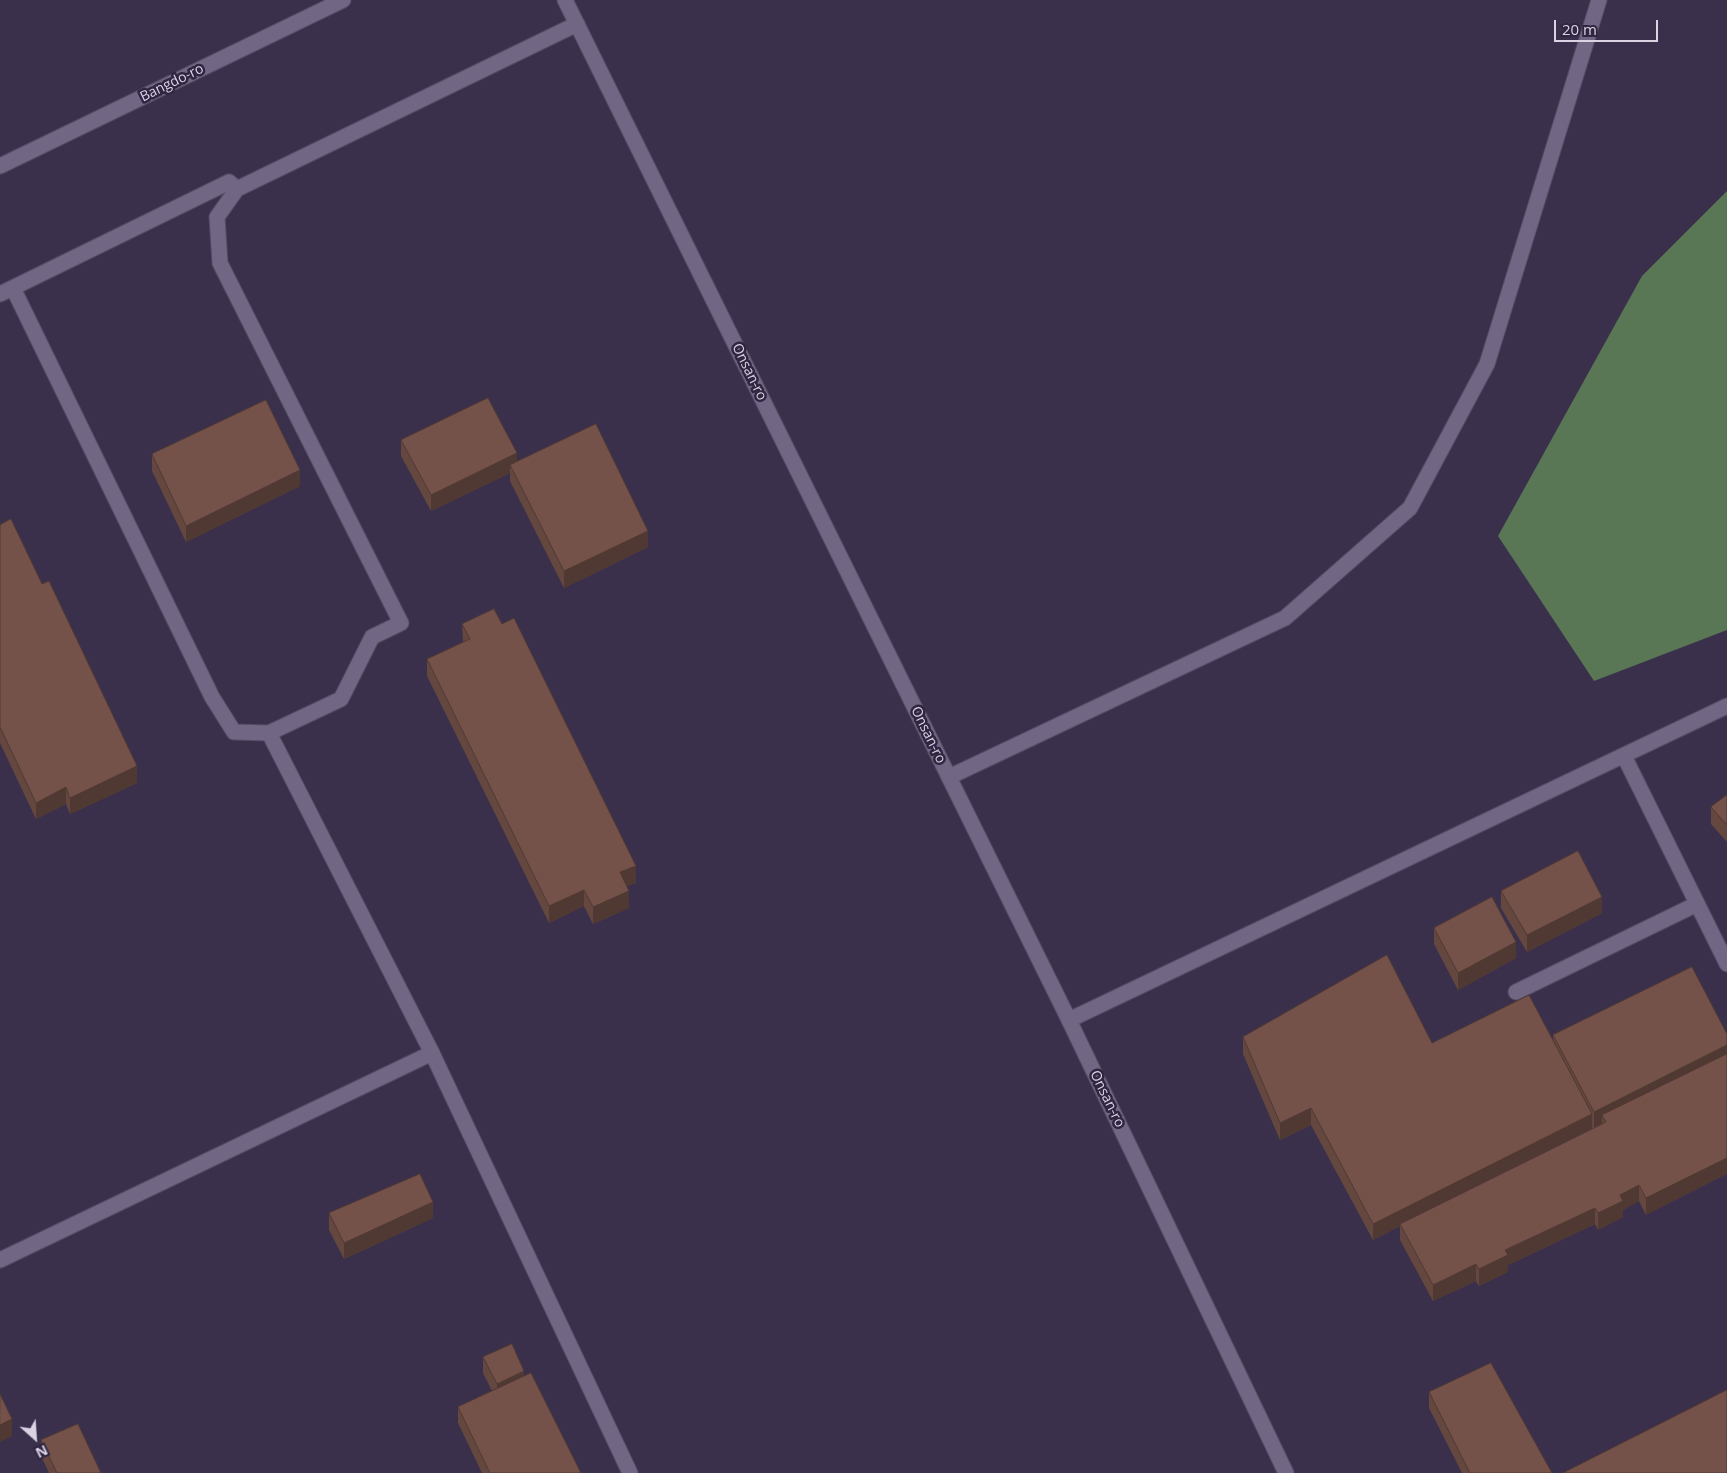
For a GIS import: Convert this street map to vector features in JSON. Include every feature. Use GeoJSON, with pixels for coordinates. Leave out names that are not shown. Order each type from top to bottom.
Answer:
{"type":"FeatureCollection","features":[{"type":"Feature","properties":{"kind":"street","name":"Bangdo-ro"},"geometry":{"type":"LineString","coordinates":[[0,166],[343,0]]}},
{"type":"Feature","properties":{"kind":"street","name":"Onsan-ro"},"geometry":{"type":"LineString","coordinates":[[565,0],[1069,1020],[1286,1473]]}},
{"type":"Feature","properties":{"kind":"street"},"geometry":{"type":"LineString","coordinates":[[949,777],[1285,618],[1410,508],[1487,364],[1599,0]]}},
{"type":"Feature","properties":{"kind":"street"},"geometry":{"type":"LineString","coordinates":[[237,189],[229,182],[6,291],[212,697],[234,732],[269,733],[341,699],[372,637],[401,623],[220,263],[217,217],[237,189],[577,24]]}},
{"type":"Feature","properties":{"kind":"street"},"geometry":{"type":"LineString","coordinates":[[1069,1020],[1727,706]]}},
{"type":"Feature","properties":{"kind":"street"},"geometry":{"type":"LineString","coordinates":[[269,733],[432,1053],[630,1473]]}},
{"type":"Feature","properties":{"kind":"street"},"geometry":{"type":"LineString","coordinates":[[1624,756],[1727,964]]}},
{"type":"Feature","properties":{"kind":"street"},"geometry":{"type":"LineString","coordinates":[[1516,992],[1697,904]]}},
{"type":"Feature","properties":{"kind":"street"},"geometry":{"type":"LineString","coordinates":[[0,1260],[432,1053]]}},
{"type":"Feature","properties":{"kind":"green space"},"geometry":{"type":"Polygon","coordinates":[[[1727,191],[1727,630],[1594,681],[1498,536],[1642,276],[1727,191]]]}},
{"type":"Feature","properties":{"kind":"building"},"geometry":{"type":"Polygon","coordinates":[[[488,398],[517,453],[431,495],[401,440],[488,398]]]}},
{"type":"Feature","properties":{"kind":"building"},"geometry":{"type":"Polygon","coordinates":[[[266,400],[300,470],[186,526],[152,454],[266,400]]]}},
{"type":"Feature","properties":{"kind":"building"},"geometry":{"type":"Polygon","coordinates":[[[596,424],[648,531],[564,571],[510,465],[596,424]]]}},
{"type":"Feature","properties":{"kind":"building"},"geometry":{"type":"Polygon","coordinates":[[[11,519],[42,584],[49,581],[137,766],[70,798],[66,787],[36,803],[0,727],[0,525],[11,519]]]}},
{"type":"Feature","properties":{"kind":"building"},"geometry":{"type":"Polygon","coordinates":[[[494,609],[502,624],[514,618],[636,866],[620,872],[629,891],[593,907],[584,890],[549,906],[427,659],[470,639],[462,624],[494,609]]]}},
{"type":"Feature","properties":{"kind":"building"},"geometry":{"type":"Polygon","coordinates":[[[1727,795],[1727,825],[1711,807],[1727,795]]]}},
{"type":"Feature","properties":{"kind":"building"},"geometry":{"type":"Polygon","coordinates":[[[1578,851],[1602,897],[1527,935],[1501,891],[1578,851]]]}},
{"type":"Feature","properties":{"kind":"building"},"geometry":{"type":"Polygon","coordinates":[[[1492,897],[1516,942],[1458,973],[1434,928],[1492,897]]]}},
{"type":"Feature","properties":{"kind":"building"},"geometry":{"type":"Polygon","coordinates":[[[1387,955],[1432,1043],[1529,995],[1592,1114],[1373,1224],[1311,1108],[1280,1123],[1243,1037],[1387,955]]]}},
{"type":"Feature","properties":{"kind":"building"},"geometry":{"type":"Polygon","coordinates":[[[1692,967],[1727,1034],[1727,1045],[1594,1112],[1553,1035],[1692,967]]]}},
{"type":"Feature","properties":{"kind":"building"},"geometry":{"type":"Polygon","coordinates":[[[1727,1054],[1727,1158],[1646,1198],[1639,1185],[1620,1195],[1623,1201],[1598,1213],[1595,1208],[1505,1250],[1508,1255],[1479,1269],[1476,1264],[1433,1285],[1400,1224],[1606,1122],[1602,1115],[1727,1054]]]}},
{"type":"Feature","properties":{"kind":"building"},"geometry":{"type":"Polygon","coordinates":[[[420,1174],[433,1202],[344,1243],[329,1213],[420,1174]]]}},
{"type":"Feature","properties":{"kind":"building"},"geometry":{"type":"Polygon","coordinates":[[[512,1344],[524,1371],[497,1384],[483,1357],[512,1344]]]}},
{"type":"Feature","properties":{"kind":"building"},"geometry":{"type":"Polygon","coordinates":[[[1491,1363],[1552,1473],[1470,1473],[1429,1392],[1491,1363]]]}},
{"type":"Feature","properties":{"kind":"building"},"geometry":{"type":"Polygon","coordinates":[[[531,1373],[581,1473],[490,1473],[458,1407],[531,1373]]]}},
{"type":"Feature","properties":{"kind":"building"},"geometry":{"type":"Polygon","coordinates":[[[1727,1390],[1727,1473],[1563,1473],[1727,1390]]]}},
{"type":"Feature","properties":{"kind":"building"},"geometry":{"type":"Polygon","coordinates":[[[0,1394],[12,1419],[0,1425],[0,1394]]]}},
{"type":"Feature","properties":{"kind":"building"},"geometry":{"type":"Polygon","coordinates":[[[78,1424],[101,1473],[57,1473],[41,1440],[78,1424]]]}}]}
